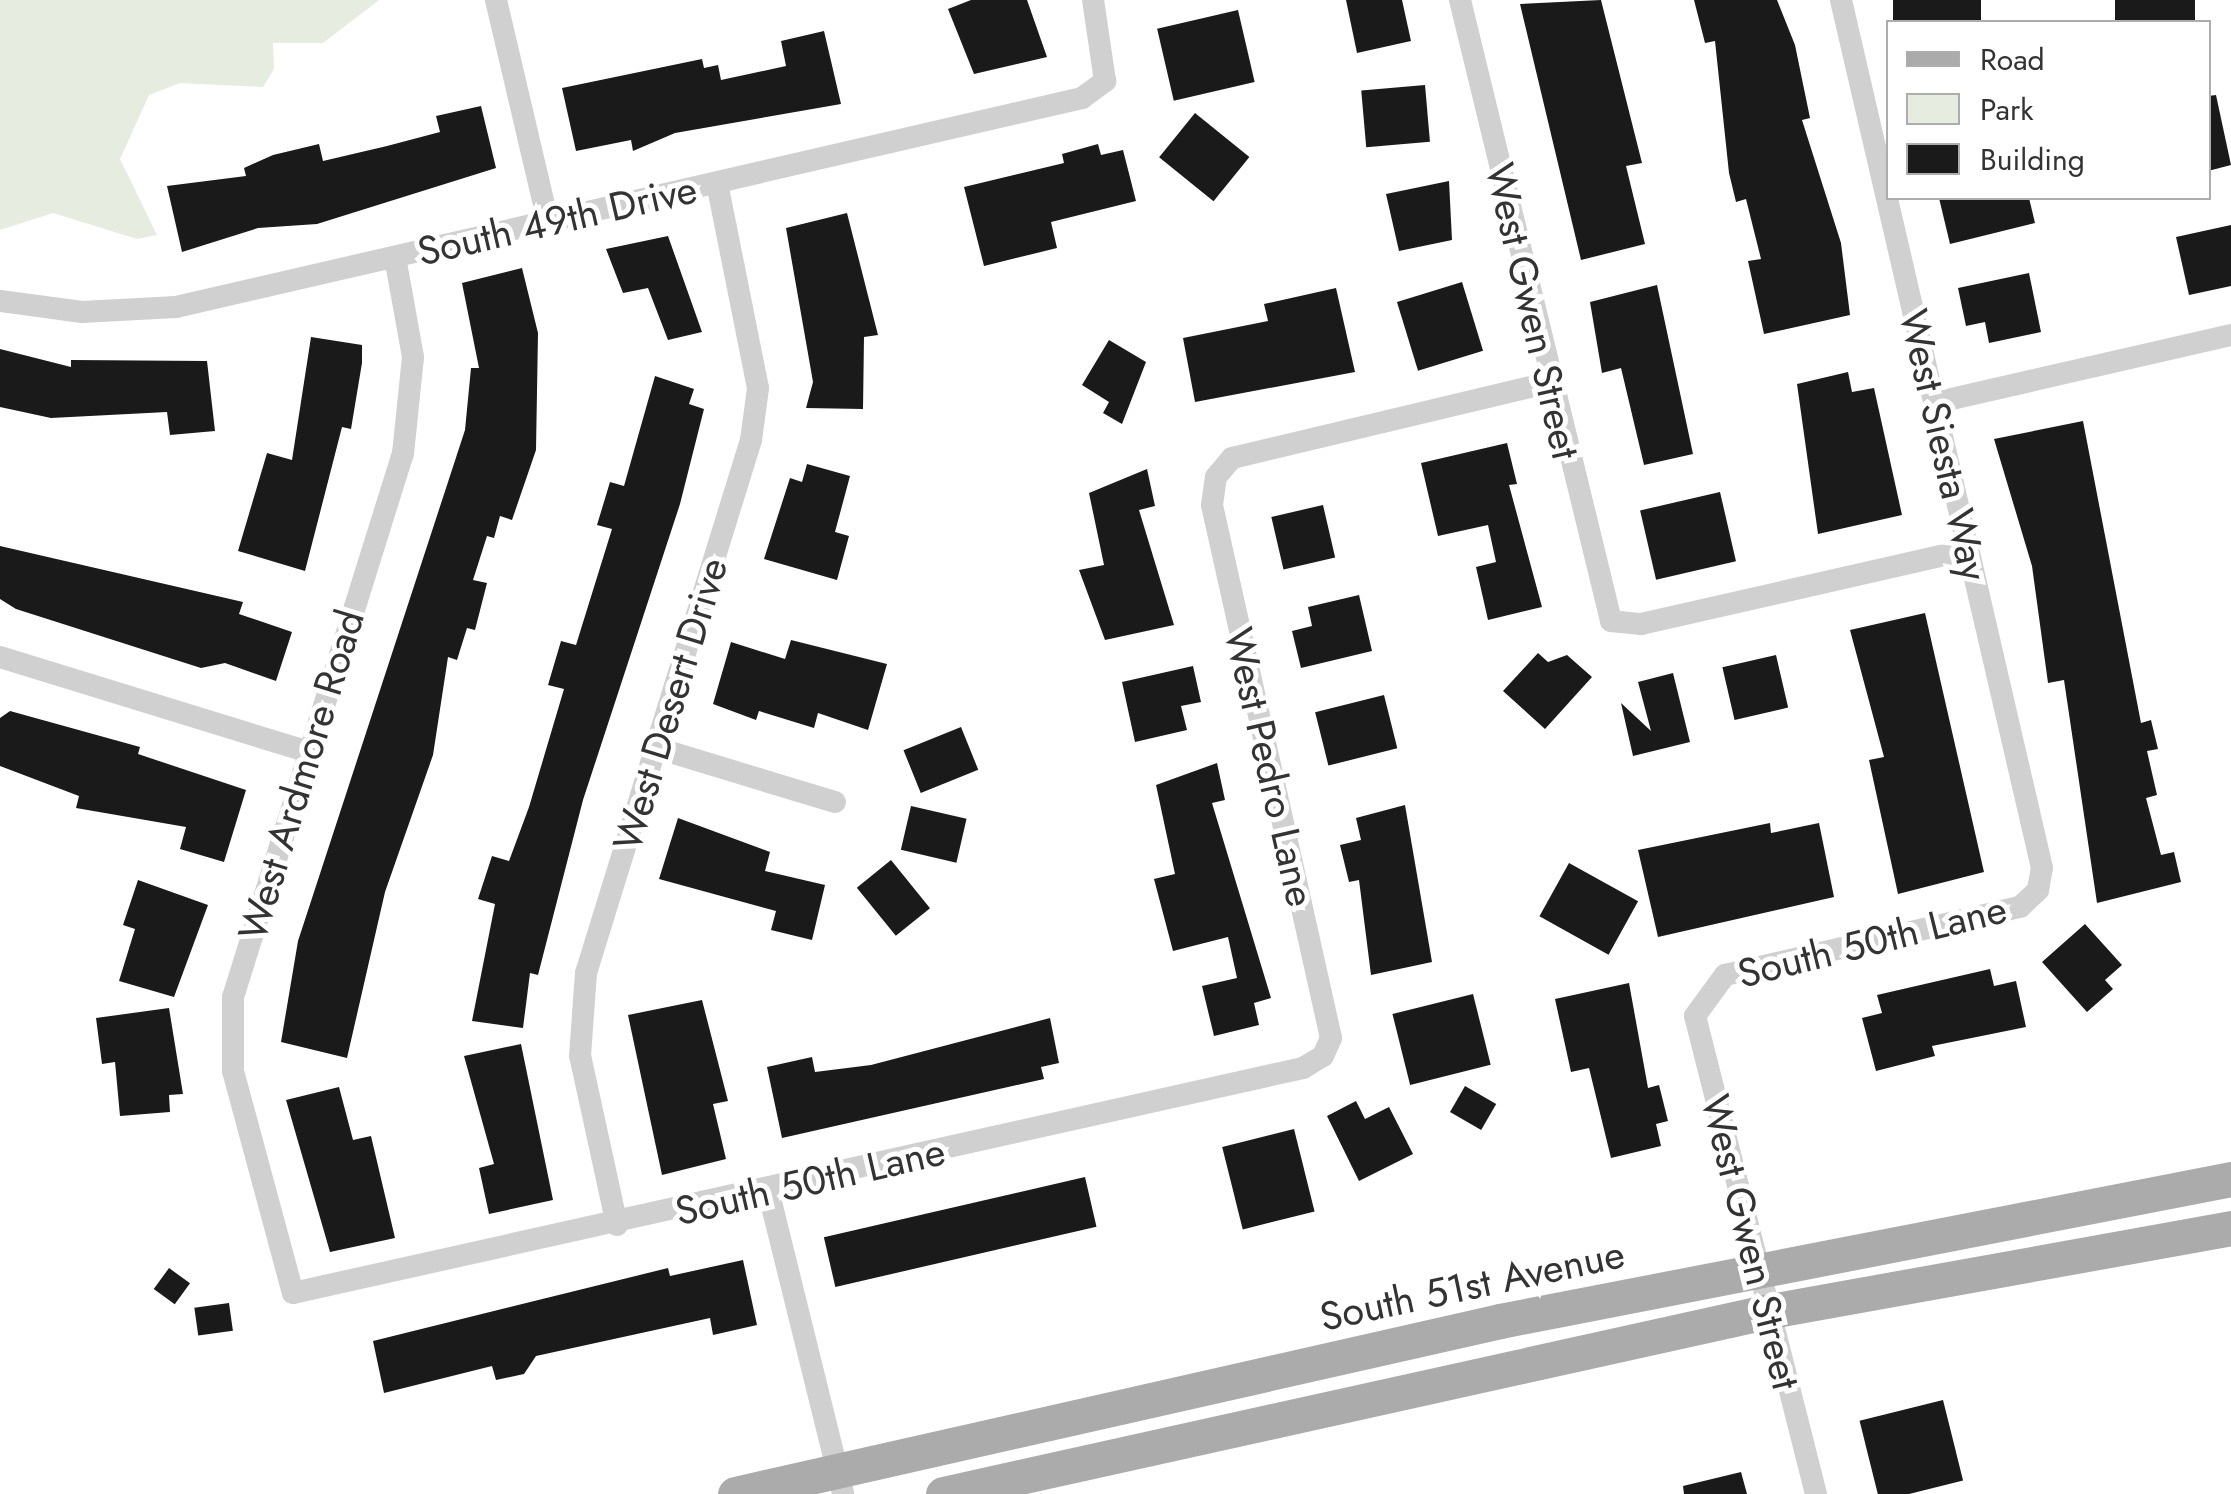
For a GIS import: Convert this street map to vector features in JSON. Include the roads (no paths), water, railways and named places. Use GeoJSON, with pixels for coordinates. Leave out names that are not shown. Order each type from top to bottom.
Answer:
{"type":"FeatureCollection","features":[{"type":"Feature","properties":{"kind":"main road","name":"South 51st Avenue"},"geometry":{"type":"LineString","coordinates":[[735,1494],[840,1482],[1755,1267],[2231,1179]]}},
{"type":"Feature","properties":{"kind":"main road"},"geometry":{"type":"LineString","coordinates":[[2094,1255],[2132,1228],[2231,1207]]}},
{"type":"Feature","properties":{"kind":"main road"},"geometry":{"type":"LineString","coordinates":[[943,1494],[1765,1312],[2231,1228]]}},
{"type":"Feature","properties":{"kind":"street"},"geometry":{"type":"LineString","coordinates":[[496,0],[548,222]]}},
{"type":"Feature","properties":{"kind":"street","name":"South 49th Drive"},"geometry":{"type":"LineString","coordinates":[[0,302],[82,312],[176,307],[1082,98],[1105,81],[1093,0]]}},
{"type":"Feature","properties":{"kind":"street","name":"West Gwen Street"},"geometry":{"type":"LineString","coordinates":[[1460,0],[1611,621],[1641,624],[1968,550]]}},
{"type":"Feature","properties":{"kind":"street","name":"West Siesta Way"},"geometry":{"type":"LineString","coordinates":[[1840,0],[1886,197]]}},
{"type":"Feature","properties":{"kind":"street","name":"West Desert Drive"},"geometry":{"type":"LineString","coordinates":[[617,1225],[585,1089],[580,1018],[751,440],[758,388],[717,183]]}},
{"type":"Feature","properties":{"kind":"street","name":"West Siesta Way"},"geometry":{"type":"LineString","coordinates":[[1887,200],[2042,868],[2038,890]]}},
{"type":"Feature","properties":{"kind":"street","name":"West Ardmore Road"},"geometry":{"type":"LineString","coordinates":[[293,1292],[266,1220],[230,1022],[305,751],[410,420],[414,356],[395,257]]}},
{"type":"Feature","properties":{"kind":"street"},"geometry":{"type":"LineString","coordinates":[[1934,403],[2231,335]]}},
{"type":"Feature","properties":{"kind":"street","name":"West Pedro Lane"},"geometry":{"type":"LineString","coordinates":[[1324,1056],[1331,1038],[1212,505],[1216,476],[1232,458],[1550,382]]}},
{"type":"Feature","properties":{"kind":"street"},"geometry":{"type":"LineString","coordinates":[[0,657],[305,751]]}},
{"type":"Feature","properties":{"kind":"street"},"geometry":{"type":"LineString","coordinates":[[657,748],[835,802]]}},
{"type":"Feature","properties":{"kind":"street","name":"South 50th Lane"},"geometry":{"type":"LineString","coordinates":[[1706,990],[1725,975],[2020,907],[2038,890]]}},
{"type":"Feature","properties":{"kind":"street","name":"West Gwen Street"},"geometry":{"type":"LineString","coordinates":[[1706,990],[1695,1016],[1765,1312],[1816,1494]]}},
{"type":"Feature","properties":{"kind":"street","name":"South 50th Lane"},"geometry":{"type":"LineString","coordinates":[[293,1292],[617,1225],[1303,1068],[1324,1056]]}},
{"type":"Feature","properties":{"kind":"street"},"geometry":{"type":"LineString","coordinates":[[768,1190],[840,1482]]}}]}
